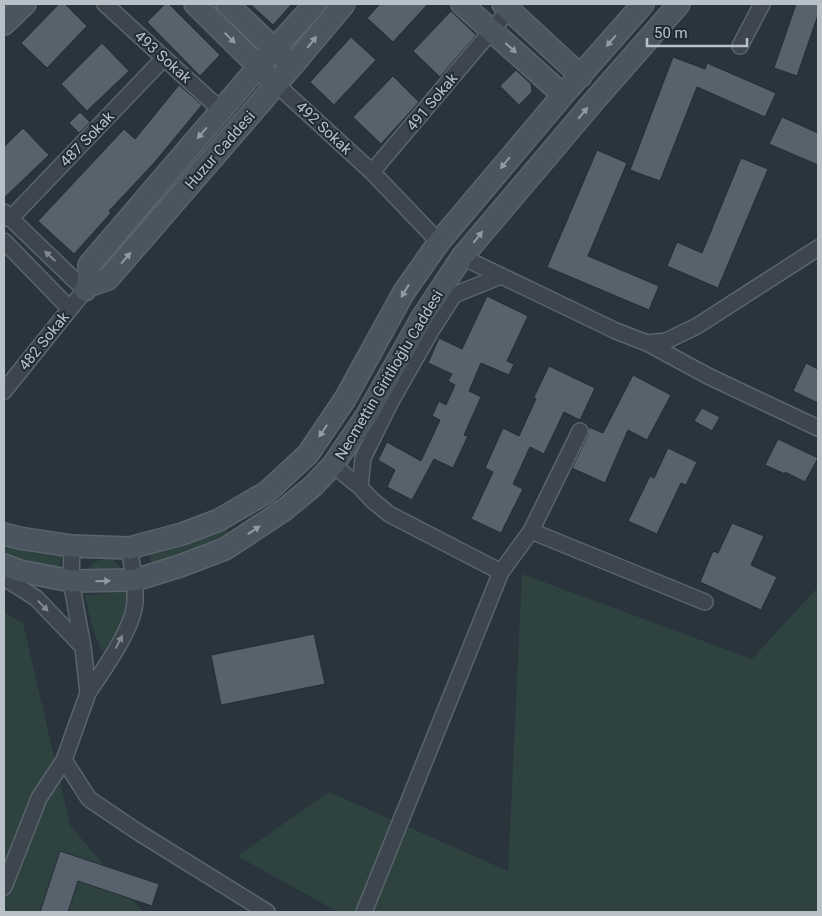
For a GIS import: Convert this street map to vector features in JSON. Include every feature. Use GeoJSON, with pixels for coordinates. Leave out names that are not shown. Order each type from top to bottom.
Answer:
{"type":"FeatureCollection","features":[{"type":"Feature","properties":{"kind":"street"},"geometry":{"type":"LineString","coordinates":[[4,24],[25,4]]}},
{"type":"Feature","properties":{"kind":"street","name":"493 Sokak"},"geometry":{"type":"LineString","coordinates":[[105,4],[221,110]]}},
{"type":"Feature","properties":{"kind":"street"},"geometry":{"type":"LineString","coordinates":[[195,4],[276,84]]}},
{"type":"Feature","properties":{"kind":"street"},"geometry":{"type":"LineString","coordinates":[[227,4],[274,50],[293,65]]}},
{"type":"Feature","properties":{"kind":"street","name":"Huzur Caddesi"},"geometry":{"type":"LineString","coordinates":[[315,4],[259,66],[89,265],[87,288],[108,279],[344,4]]}},
{"type":"Feature","properties":{"kind":"street"},"geometry":{"type":"LineString","coordinates":[[462,4],[563,95]]}},
{"type":"Feature","properties":{"kind":"street","name":"Necmettin Giritlioğlu Caddesi"},"geometry":{"type":"LineString","coordinates":[[4,534],[72,546],[129,548],[182,534],[219,520],[267,492],[308,454],[346,399],[404,292],[439,242],[563,95],[643,4]]}},
{"type":"Feature","properties":{"kind":"street","name":"Necmettin Giritlioğlu Caddesi"},"geometry":{"type":"LineString","coordinates":[[4,565],[20,571],[71,581],[135,580],[180,566],[225,548],[284,510],[313,486],[333,466],[367,415],[423,316],[462,257],[588,108],[680,4]]}},
{"type":"Feature","properties":{"kind":"street"},"geometry":{"type":"LineString","coordinates":[[740,46],[762,4]]}},
{"type":"Feature","properties":{"kind":"street"},"geometry":{"type":"LineString","coordinates":[[509,6],[581,76]]}},
{"type":"Feature","properties":{"kind":"street","name":"491 Sokak"},"geometry":{"type":"LineString","coordinates":[[372,172],[492,31],[509,6]]}},
{"type":"Feature","properties":{"kind":"street","name":"487 Sokak"},"geometry":{"type":"LineString","coordinates":[[7,216],[164,58]]}},
{"type":"Feature","properties":{"kind":"street","name":"492 Sokak"},"geometry":{"type":"LineString","coordinates":[[276,84],[372,172],[439,242]]}},
{"type":"Feature","properties":{"kind":"street"},"geometry":{"type":"LineString","coordinates":[[7,216],[87,288]]}},
{"type":"Feature","properties":{"kind":"street"},"geometry":{"type":"LineString","coordinates":[[4,241],[70,309]]}},
{"type":"Feature","properties":{"kind":"street"},"geometry":{"type":"LineString","coordinates":[[647,343],[666,341],[698,326],[818,248]]}},
{"type":"Feature","properties":{"kind":"street"},"geometry":{"type":"LineString","coordinates":[[462,257],[616,331],[647,343],[708,376],[816,429]]}},
{"type":"Feature","properties":{"kind":"street"},"geometry":{"type":"LineString","coordinates":[[360,487],[363,458],[390,403],[454,295],[500,276]]}},
{"type":"Feature","properties":{"kind":"street","name":"482 Sokak"},"geometry":{"type":"LineString","coordinates":[[4,391],[87,288]]}},
{"type":"Feature","properties":{"kind":"street"},"geometry":{"type":"LineString","coordinates":[[364,912],[501,572],[531,531],[580,430]]}},
{"type":"Feature","properties":{"kind":"street"},"geometry":{"type":"LineString","coordinates":[[333,466],[360,487],[389,514],[501,572]]}},
{"type":"Feature","properties":{"kind":"street"},"geometry":{"type":"LineString","coordinates":[[531,531],[705,602]]}},
{"type":"Feature","properties":{"kind":"street"},"geometry":{"type":"LineString","coordinates":[[72,546],[71,581],[83,647],[88,693]]}},
{"type":"Feature","properties":{"kind":"street"},"geometry":{"type":"LineString","coordinates":[[4,887],[39,798],[64,760],[88,693],[129,624],[136,603],[135,580],[129,548]]}},
{"type":"Feature","properties":{"kind":"street"},"geometry":{"type":"LineString","coordinates":[[4,578],[36,598],[83,647]]}},
{"type":"Feature","properties":{"kind":"street"},"geometry":{"type":"LineString","coordinates":[[64,760],[89,799],[138,832],[267,912]]}},
{"type":"Feature","properties":{"kind":"green space"},"geometry":{"type":"Polygon","coordinates":[[[226,527],[231,538],[152,566],[149,552],[226,527]]]}},
{"type":"Feature","properties":{"kind":"green space"},"geometry":{"type":"Polygon","coordinates":[[[4,546],[62,556],[59,571],[4,556],[4,546]]]}},
{"type":"Feature","properties":{"kind":"green space"},"geometry":{"type":"Polygon","coordinates":[[[108,558],[117,563],[122,573],[87,573],[94,562],[108,558]]]}},
{"type":"Feature","properties":{"kind":"green space"},"geometry":{"type":"Polygon","coordinates":[[[522,574],[752,659],[818,587],[818,912],[338,912],[237,856],[329,792],[508,871],[522,574]]]}},
{"type":"Feature","properties":{"kind":"green space"},"geometry":{"type":"Polygon","coordinates":[[[127,592],[119,625],[102,653],[91,623],[85,595],[127,592]]]}},
{"type":"Feature","properties":{"kind":"green space"},"geometry":{"type":"Polygon","coordinates":[[[4,612],[23,623],[70,825],[143,912],[4,912],[4,612]]]}},
{"type":"Feature","properties":{"kind":"building"},"geometry":{"type":"Polygon","coordinates":[[[59,4],[65,4],[87,26],[47,68],[21,43],[59,4]]]}},
{"type":"Feature","properties":{"kind":"building"},"geometry":{"type":"Polygon","coordinates":[[[165,4],[169,4],[220,55],[200,76],[147,22],[165,4]]]}},
{"type":"Feature","properties":{"kind":"building"},"geometry":{"type":"Polygon","coordinates":[[[250,4],[292,4],[273,25],[250,4]]]}},
{"type":"Feature","properties":{"kind":"building"},"geometry":{"type":"Polygon","coordinates":[[[380,4],[428,4],[393,42],[367,18],[380,4]]]}},
{"type":"Feature","properties":{"kind":"building"},"geometry":{"type":"Polygon","coordinates":[[[796,4],[818,4],[818,15],[797,76],[774,68],[796,4]]]}},
{"type":"Feature","properties":{"kind":"building"},"geometry":{"type":"Polygon","coordinates":[[[451,11],[476,35],[440,77],[413,51],[451,11]]]}},
{"type":"Feature","properties":{"kind":"building"},"geometry":{"type":"Polygon","coordinates":[[[351,37],[376,60],[334,105],[310,82],[351,37]]]}},
{"type":"Feature","properties":{"kind":"building"},"geometry":{"type":"Polygon","coordinates":[[[102,43],[129,71],[87,111],[61,84],[102,43]]]}},
{"type":"Feature","properties":{"kind":"building"},"geometry":{"type":"Polygon","coordinates":[[[673,57],[705,69],[707,63],[776,93],[765,117],[697,87],[660,181],[630,170],[673,57]]]}},
{"type":"Feature","properties":{"kind":"building"},"geometry":{"type":"Polygon","coordinates":[[[516,70],[531,84],[532,92],[519,105],[500,86],[516,70]]]}},
{"type":"Feature","properties":{"kind":"building"},"geometry":{"type":"Polygon","coordinates":[[[393,76],[419,102],[381,144],[353,117],[393,76]]]}},
{"type":"Feature","properties":{"kind":"building"},"geometry":{"type":"Polygon","coordinates":[[[179,85],[202,105],[74,254],[38,221],[124,129],[135,139],[179,85]]]}},
{"type":"Feature","properties":{"kind":"building"},"geometry":{"type":"Polygon","coordinates":[[[80,112],[90,122],[79,133],[69,123],[80,112]]]}},
{"type":"Feature","properties":{"kind":"building"},"geometry":{"type":"Polygon","coordinates":[[[782,117],[818,133],[818,165],[769,144],[782,117]]]}},
{"type":"Feature","properties":{"kind":"building"},"geometry":{"type":"Polygon","coordinates":[[[23,128],[49,155],[4,198],[4,147],[23,128]]]}},
{"type":"Feature","properties":{"kind":"building"},"geometry":{"type":"Polygon","coordinates":[[[597,150],[627,163],[588,256],[659,286],[649,310],[547,267],[597,150]]]}},
{"type":"Feature","properties":{"kind":"building"},"geometry":{"type":"Polygon","coordinates":[[[741,158],[768,169],[718,288],[667,266],[677,242],[702,253],[741,158]]]}},
{"type":"Feature","properties":{"kind":"building"},"geometry":{"type":"Polygon","coordinates":[[[487,296],[528,316],[507,361],[514,364],[509,375],[481,363],[469,391],[481,397],[464,435],[468,436],[453,468],[434,459],[412,500],[387,487],[395,470],[378,460],[387,442],[421,461],[440,420],[432,416],[439,401],[446,405],[455,385],[448,381],[452,374],[428,363],[439,338],[462,349],[487,296]]]}},
{"type":"Feature","properties":{"kind":"building"},"geometry":{"type":"Polygon","coordinates":[[[806,363],[818,369],[818,403],[793,391],[806,363]]]}},
{"type":"Feature","properties":{"kind":"building"},"geometry":{"type":"Polygon","coordinates":[[[549,366],[595,388],[580,420],[564,412],[544,454],[530,447],[513,484],[523,489],[501,533],[471,519],[493,472],[485,468],[503,428],[519,436],[536,399],[534,397],[549,366]]]}},
{"type":"Feature","properties":{"kind":"building"},"geometry":{"type":"Polygon","coordinates":[[[633,375],[671,395],[647,440],[628,430],[605,483],[572,468],[588,435],[589,427],[603,433],[633,375]]]}},
{"type":"Feature","properties":{"kind":"building"},"geometry":{"type":"Polygon","coordinates":[[[702,408],[720,417],[712,431],[694,421],[702,408]]]}},
{"type":"Feature","properties":{"kind":"building"},"geometry":{"type":"Polygon","coordinates":[[[778,439],[818,458],[805,482],[765,465],[778,439]]]}},
{"type":"Feature","properties":{"kind":"building"},"geometry":{"type":"Polygon","coordinates":[[[668,448],[697,462],[686,485],[681,483],[657,534],[628,521],[650,476],[654,478],[668,448]]]}},
{"type":"Feature","properties":{"kind":"building"},"geometry":{"type":"Polygon","coordinates":[[[732,523],[764,536],[751,565],[777,577],[761,610],[700,582],[713,551],[718,553],[732,523]]]}},
{"type":"Feature","properties":{"kind":"building"},"geometry":{"type":"Polygon","coordinates":[[[314,634],[325,684],[221,705],[211,655],[314,634]]]}},
{"type":"Feature","properties":{"kind":"building"},"geometry":{"type":"Polygon","coordinates":[[[60,851],[159,884],[152,906],[78,881],[68,912],[40,912],[60,851]]]}}]}
